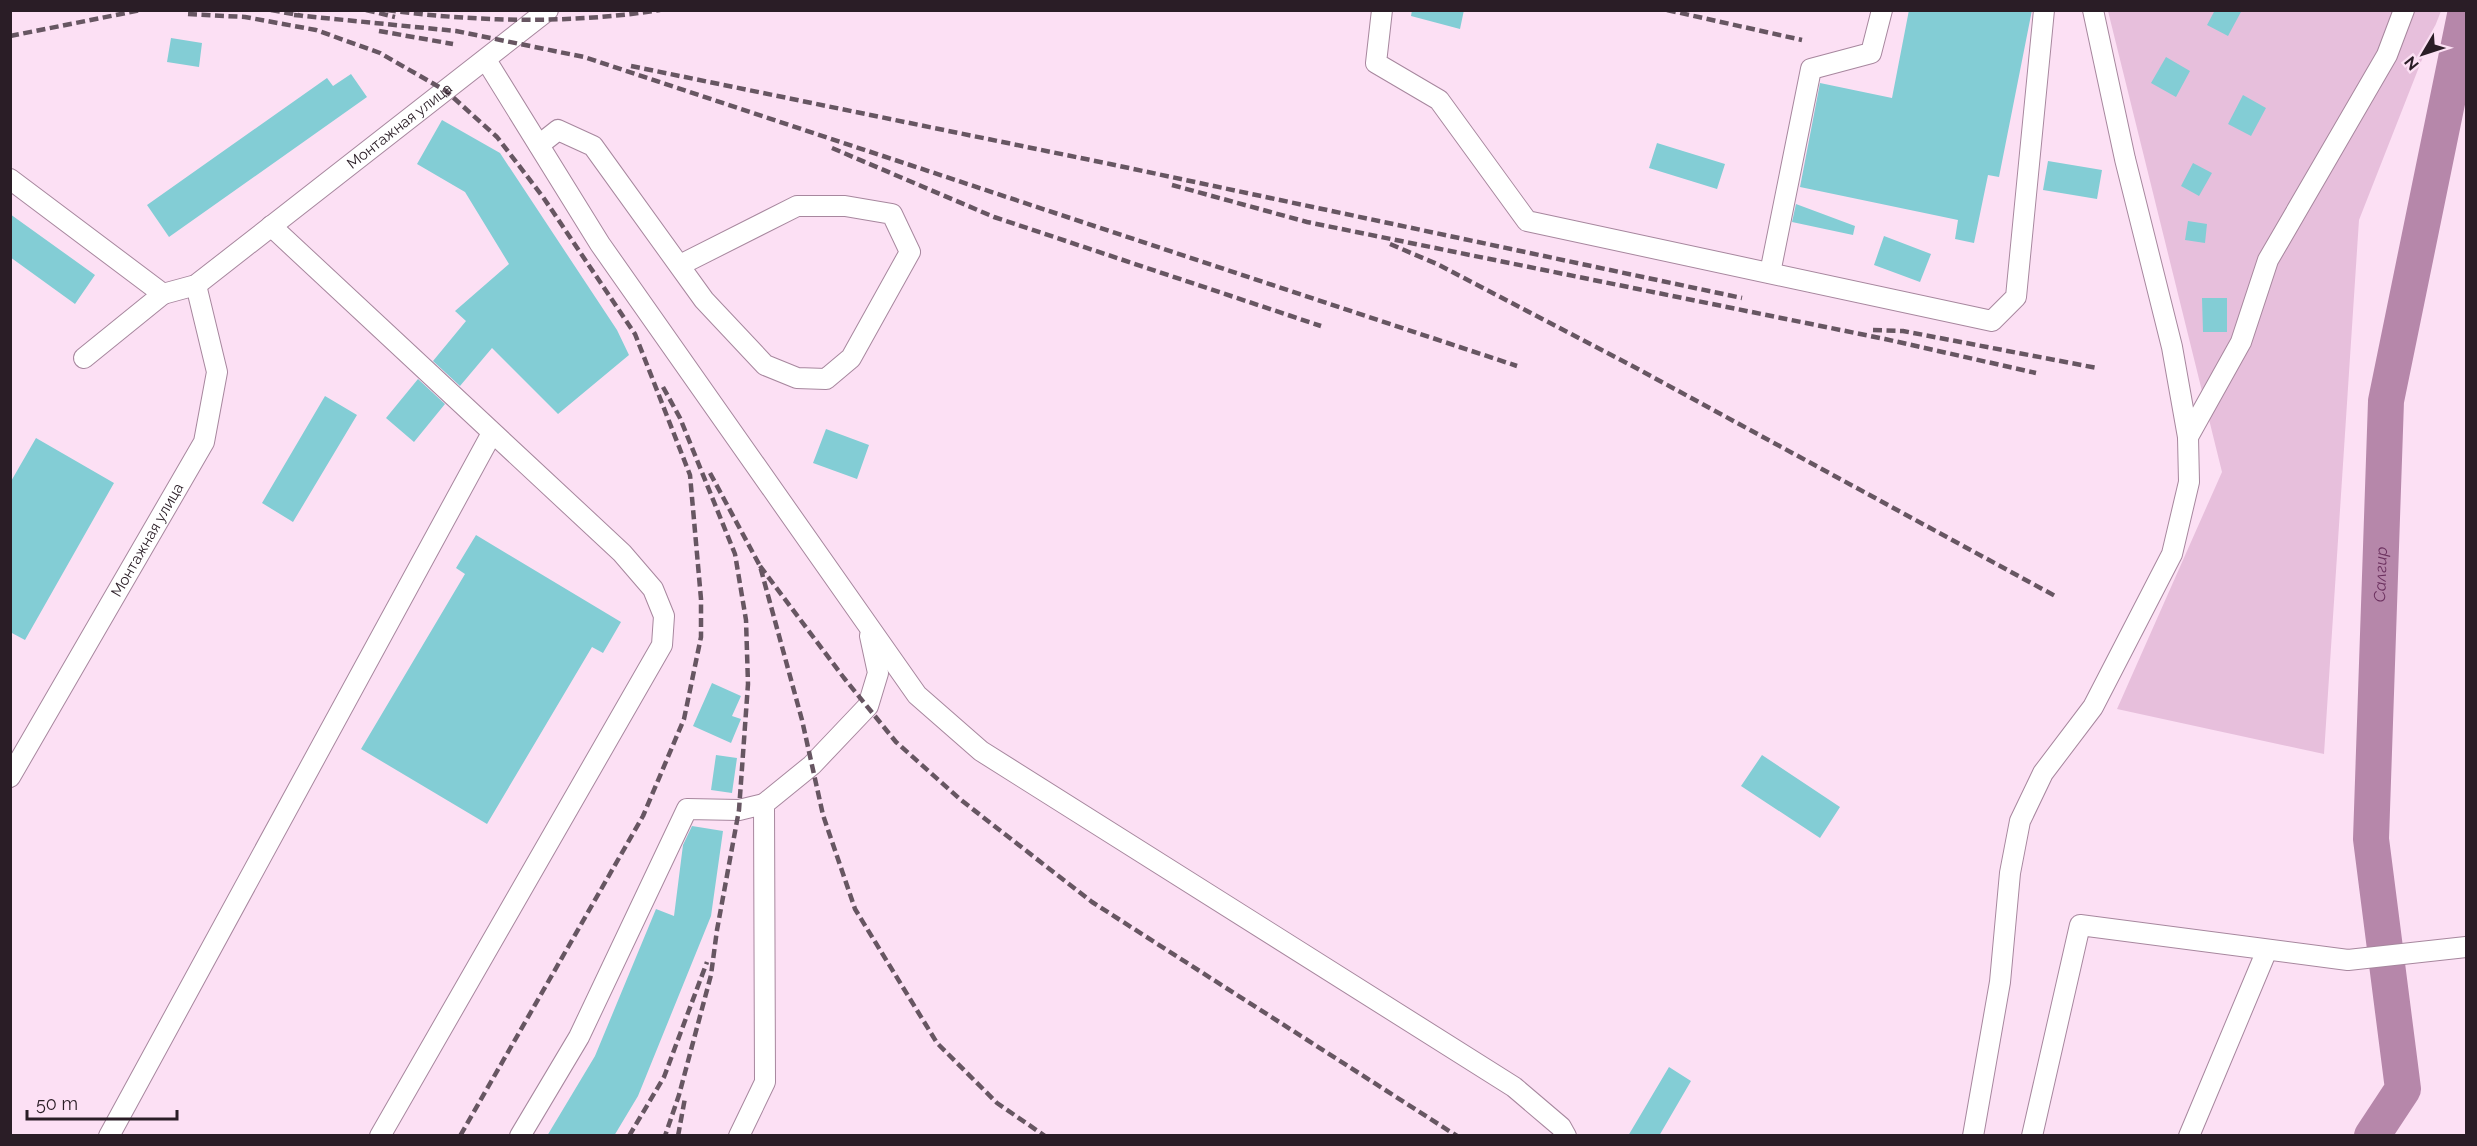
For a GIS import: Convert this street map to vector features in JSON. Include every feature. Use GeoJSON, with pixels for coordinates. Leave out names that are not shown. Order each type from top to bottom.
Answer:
{"type":"FeatureCollection","features":[{"type":"Feature","properties":{"kind":"street","name":"Монтажная улица"},"geometry":{"type":"LineString","coordinates":[[163,294],[196,285],[548,10]]}},
{"type":"Feature","properties":{"kind":"street"},"geometry":{"type":"LineString","coordinates":[[1382,10],[1376,63],[1439,100],[1527,221],[1992,321],[2016,297],[2044,10]]}},
{"type":"Feature","properties":{"kind":"street"},"geometry":{"type":"LineString","coordinates":[[1770,273],[1811,69],[1871,53],[1882,10]]}},
{"type":"Feature","properties":{"kind":"street"},"geometry":{"type":"LineString","coordinates":[[1973,1136],[2000,982],[2010,873],[2020,821],[2043,773],[2093,707],[2172,554],[2189,482],[2188,437],[2172,347],[2126,159],[2093,10]]}},
{"type":"Feature","properties":{"kind":"street"},"geometry":{"type":"LineString","coordinates":[[2188,437],[2241,342],[2268,260],[2386,55],[2404,10]]}},
{"type":"Feature","properties":{"kind":"street"},"geometry":{"type":"LineString","coordinates":[[486,60],[600,244],[916,694],[981,751],[1514,1087],[1561,1127],[1566,1136]]}},
{"type":"Feature","properties":{"kind":"street"},"geometry":{"type":"LineString","coordinates":[[539,145],[558,130],[593,146],[704,300],[765,365],[797,378],[826,379],[850,358],[910,252],[892,214],[845,206],[797,206],[680,266]]}},
{"type":"Feature","properties":{"kind":"street"},"geometry":{"type":"LineString","coordinates":[[10,179],[163,294],[84,358]]}},
{"type":"Feature","properties":{"kind":"street"},"geometry":{"type":"LineString","coordinates":[[271,226],[622,553],[653,589],[664,616],[662,645],[380,1136]]}},
{"type":"Feature","properties":{"kind":"street","name":"Монтажная улица"},"geometry":{"type":"LineString","coordinates":[[10,777],[204,442],[217,372],[196,285]]}},
{"type":"Feature","properties":{"kind":"street"},"geometry":{"type":"LineString","coordinates":[[109,1136],[492,433]]}},
{"type":"Feature","properties":{"kind":"street"},"geometry":{"type":"LineString","coordinates":[[520,1136],[579,1037],[687,809],[739,810],[764,804],[812,765],[868,706],[878,673],[867,624]]}},
{"type":"Feature","properties":{"kind":"street"},"geometry":{"type":"LineString","coordinates":[[739,1136],[765,1082],[764,804]]}},
{"type":"Feature","properties":{"kind":"street"},"geometry":{"type":"LineString","coordinates":[[2032,1136],[2080,925],[2348,960],[2466,947]]}},
{"type":"Feature","properties":{"kind":"street"},"geometry":{"type":"LineString","coordinates":[[2189,1136],[2267,950]]}},
{"type":"Feature","properties":{"kind":"shaded area"},"geometry":{"type":"Polygon","coordinates":[[[2108,11],[2441,11],[2359,220],[2324,754],[2117,709],[2222,472],[2108,11]]]}},
{"type":"Feature","properties":{"kind":"building"},"geometry":{"type":"Polygon","coordinates":[[[1412,10],[1464,10],[1460,29],[1411,16],[1412,10]]]}},
{"type":"Feature","properties":{"kind":"building"},"geometry":{"type":"Polygon","coordinates":[[[1909,10],[2032,10],[1999,177],[1988,175],[1974,243],[1955,239],[1958,220],[1800,187],[1820,83],[1892,98],[1909,10]]]}},
{"type":"Feature","properties":{"kind":"building"},"geometry":{"type":"Polygon","coordinates":[[[2215,10],[2242,10],[2228,36],[2207,25],[2215,10]]]}},
{"type":"Feature","properties":{"kind":"building"},"geometry":{"type":"Polygon","coordinates":[[[171,38],[202,43],[199,67],[167,62],[171,38]]]}},
{"type":"Feature","properties":{"kind":"building"},"geometry":{"type":"Polygon","coordinates":[[[2166,57],[2190,71],[2176,97],[2151,83],[2166,57]]]}},
{"type":"Feature","properties":{"kind":"building"},"geometry":{"type":"Polygon","coordinates":[[[351,74],[367,97],[169,237],[147,205],[327,78],[333,86],[351,74]]]}},
{"type":"Feature","properties":{"kind":"building"},"geometry":{"type":"Polygon","coordinates":[[[2243,95],[2266,108],[2251,136],[2228,124],[2243,95]]]}},
{"type":"Feature","properties":{"kind":"building"},"geometry":{"type":"Polygon","coordinates":[[[442,120],[500,153],[617,330],[629,355],[558,414],[492,348],[460,386],[433,361],[466,321],[455,311],[509,264],[465,192],[417,164],[442,120]]]}},
{"type":"Feature","properties":{"kind":"building"},"geometry":{"type":"Polygon","coordinates":[[[1657,143],[1725,164],[1717,189],[1649,168],[1657,143]]]}},
{"type":"Feature","properties":{"kind":"building"},"geometry":{"type":"Polygon","coordinates":[[[2048,161],[2102,170],[2097,199],[2043,190],[2048,161]]]}},
{"type":"Feature","properties":{"kind":"building"},"geometry":{"type":"Polygon","coordinates":[[[2193,163],[2212,173],[2199,196],[2181,186],[2193,163]]]}},
{"type":"Feature","properties":{"kind":"building"},"geometry":{"type":"Polygon","coordinates":[[[1796,204],[1855,226],[1853,235],[1792,222],[1796,204]]]}},
{"type":"Feature","properties":{"kind":"building"},"geometry":{"type":"Polygon","coordinates":[[[10,214],[95,275],[75,304],[10,257],[10,214]]]}},
{"type":"Feature","properties":{"kind":"building"},"geometry":{"type":"Polygon","coordinates":[[[2188,221],[2207,224],[2205,243],[2185,240],[2188,221]]]}},
{"type":"Feature","properties":{"kind":"building"},"geometry":{"type":"Polygon","coordinates":[[[1884,236],[1931,254],[1920,282],[1874,265],[1884,236]]]}},
{"type":"Feature","properties":{"kind":"building"},"geometry":{"type":"Polygon","coordinates":[[[2202,298],[2227,298],[2227,332],[2203,332],[2202,298]]]}},
{"type":"Feature","properties":{"kind":"building"},"geometry":{"type":"Polygon","coordinates":[[[418,379],[445,404],[414,442],[386,418],[418,379]]]}},
{"type":"Feature","properties":{"kind":"building"},"geometry":{"type":"Polygon","coordinates":[[[325,396],[357,415],[293,522],[262,503],[325,396]]]}},
{"type":"Feature","properties":{"kind":"building"},"geometry":{"type":"Polygon","coordinates":[[[826,429],[869,445],[857,479],[813,463],[826,429]]]}},
{"type":"Feature","properties":{"kind":"building"},"geometry":{"type":"Polygon","coordinates":[[[36,438],[114,483],[25,640],[10,632],[10,483],[36,438]]]}},
{"type":"Feature","properties":{"kind":"building"},"geometry":{"type":"Polygon","coordinates":[[[476,535],[621,622],[603,653],[592,647],[487,824],[361,749],[465,574],[456,568],[476,535]]]}},
{"type":"Feature","properties":{"kind":"building"},"geometry":{"type":"Polygon","coordinates":[[[712,683],[741,696],[732,716],[741,719],[731,743],[693,726],[712,683]]]}},
{"type":"Feature","properties":{"kind":"building"},"geometry":{"type":"Polygon","coordinates":[[[716,755],[737,758],[732,793],[711,790],[716,755]]]}},
{"type":"Feature","properties":{"kind":"building"},"geometry":{"type":"Polygon","coordinates":[[[1762,755],[1840,807],[1820,838],[1741,786],[1762,755]]]}},
{"type":"Feature","properties":{"kind":"building"},"geometry":{"type":"Polygon","coordinates":[[[692,826],[723,831],[711,916],[638,1096],[614,1136],[547,1136],[595,1056],[656,909],[674,916],[683,845],[692,826]]]}},
{"type":"Feature","properties":{"kind":"building"},"geometry":{"type":"Polygon","coordinates":[[[1669,1067],[1691,1081],[1659,1136],[1628,1136],[1669,1067]]]}},
{"type":"Feature","properties":{"kind":"waterway","name":"Салгир"},"geometry":{"type":"LineString","coordinates":[[2372,1136],[2403,1089],[2371,839],[2386,401],[2466,10]]}},
{"type":"Feature","properties":{"kind":"railway"},"geometry":{"type":"LineString","coordinates":[[10,36],[141,10]]}},
{"type":"Feature","properties":{"kind":"railway"},"geometry":{"type":"LineString","coordinates":[[271,10],[303,16]]}},
{"type":"Feature","properties":{"kind":"railway"},"geometry":{"type":"LineString","coordinates":[[366,10],[395,17]]}},
{"type":"Feature","properties":{"kind":"railway"},"geometry":{"type":"LineString","coordinates":[[387,10],[455,17],[524,20],[592,18],[660,10]]}},
{"type":"Feature","properties":{"kind":"railway"},"geometry":{"type":"LineString","coordinates":[[1667,10],[1802,40]]}},
{"type":"Feature","properties":{"kind":"railway"},"geometry":{"type":"LineString","coordinates":[[188,14],[245,17],[316,30],[380,53],[446,91],[497,137],[543,197],[635,334],[690,475],[701,599],[701,637],[684,719],[643,816],[460,1136]]}},
{"type":"Feature","properties":{"kind":"railway"},"geometry":{"type":"LineString","coordinates":[[294,15],[456,31],[584,57],[1517,366]]}},
{"type":"Feature","properties":{"kind":"railway"},"geometry":{"type":"LineString","coordinates":[[379,31],[453,44]]}},
{"type":"Feature","properties":{"kind":"railway"},"geometry":{"type":"LineString","coordinates":[[631,66],[1110,164],[1742,298]]}},
{"type":"Feature","properties":{"kind":"railway"},"geometry":{"type":"LineString","coordinates":[[832,148],[994,217],[1321,326]]}},
{"type":"Feature","properties":{"kind":"railway"},"geometry":{"type":"LineString","coordinates":[[1172,185],[1307,222],[1885,339],[2036,373]]}},
{"type":"Feature","properties":{"kind":"railway"},"geometry":{"type":"LineString","coordinates":[[1390,244],[1437,264],[1638,369],[2057,597]]}},
{"type":"Feature","properties":{"kind":"railway"},"geometry":{"type":"LineString","coordinates":[[1873,330],[1903,331],[2097,368]]}},
{"type":"Feature","properties":{"kind":"railway"},"geometry":{"type":"LineString","coordinates":[[663,387],[680,418],[735,554],[746,620],[748,684],[739,810],[711,975],[679,1095],[665,1136]]}},
{"type":"Feature","properties":{"kind":"railway"},"geometry":{"type":"LineString","coordinates":[[710,473],[760,566],[802,720],[823,815],[855,909],[937,1043],[997,1103],[1045,1136]]}},
{"type":"Feature","properties":{"kind":"railway"},"geometry":{"type":"LineString","coordinates":[[760,566],[844,678],[896,742],[961,800],[1092,902],[1457,1136]]}},
{"type":"Feature","properties":{"kind":"railway"},"geometry":{"type":"LineString","coordinates":[[629,1136],[664,1077],[707,962]]}},
{"type":"Feature","properties":{"kind":"railway"},"geometry":{"type":"LineString","coordinates":[[678,1136],[685,1098]]}}]}
